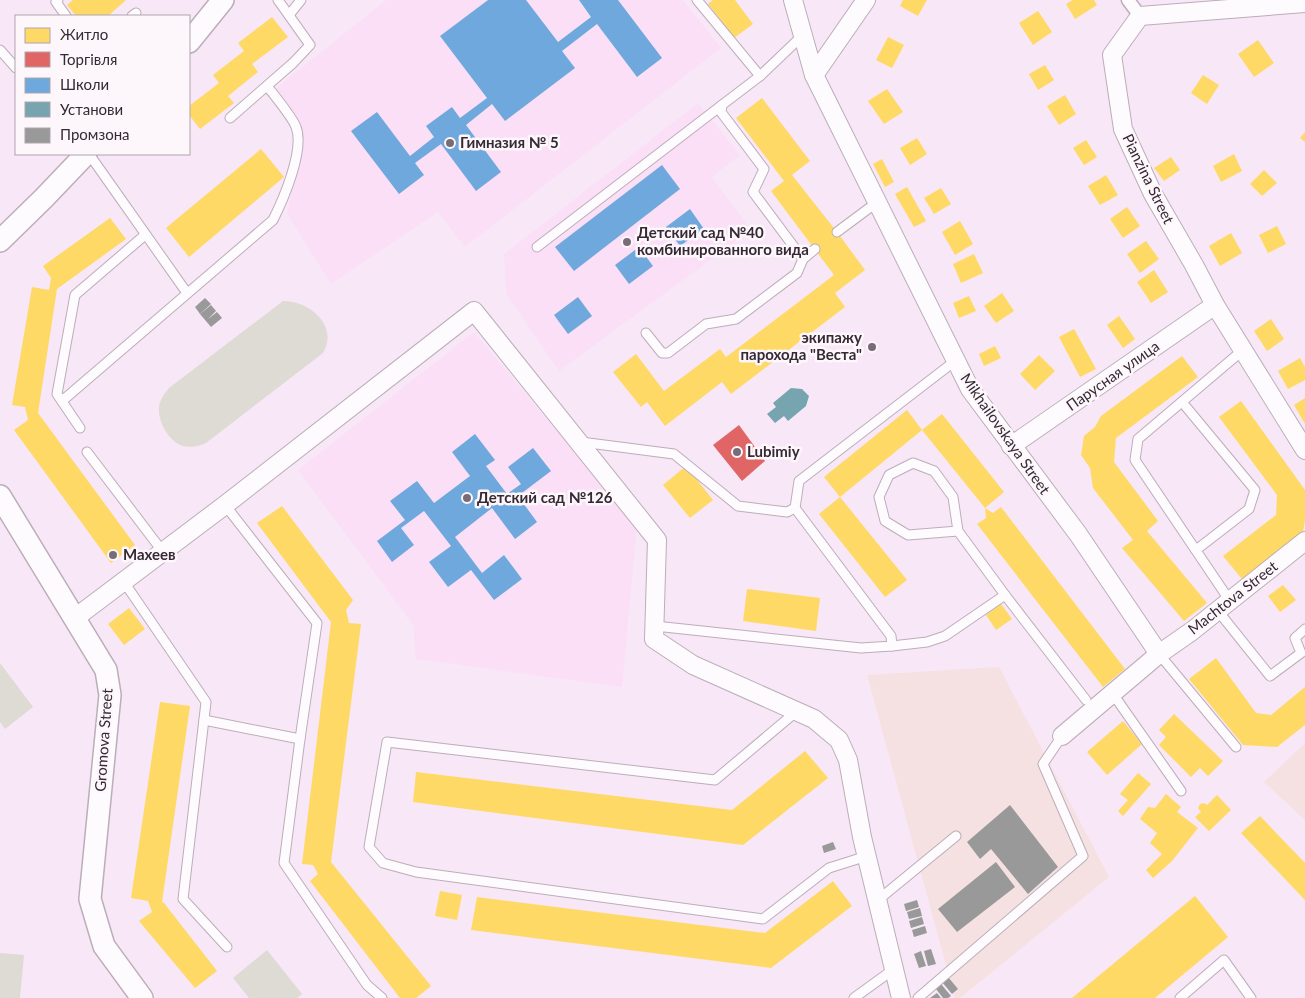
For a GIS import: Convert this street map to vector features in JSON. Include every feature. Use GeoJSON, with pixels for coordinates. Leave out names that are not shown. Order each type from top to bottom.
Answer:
{"type":"FeatureCollection","features":[{"type":"Feature","properties":{"kind":"street"},"geometry":{"type":"LineString","coordinates":[[190,41],[223,0]]}},
{"type":"Feature","properties":{"kind":"street","name":"Mikhailovskaya Street"},"geometry":{"type":"LineString","coordinates":[[794,0],[814,75],[970,389],[1078,534],[1159,654]]}},
{"type":"Feature","properties":{"kind":"street"},"geometry":{"type":"LineString","coordinates":[[814,75],[866,0]]}},
{"type":"Feature","properties":{"kind":"street"},"geometry":{"type":"LineString","coordinates":[[1128,0],[1140,16],[1305,3]]}},
{"type":"Feature","properties":{"kind":"street","name":"Pianzina Street"},"geometry":{"type":"LineString","coordinates":[[1140,16],[1112,54],[1123,129],[1152,194],[1215,306],[1305,450]]}},
{"type":"Feature","properties":{"kind":"street"},"geometry":{"type":"LineString","coordinates":[[0,240],[86,155]]}},
{"type":"Feature","properties":{"kind":"street","name":"Парусная улица"},"geometry":{"type":"LineString","coordinates":[[1011,446],[1215,306]]}},
{"type":"Feature","properties":{"kind":"street"},"geometry":{"type":"LineString","coordinates":[[75,618],[226,505],[474,310],[657,540],[654,639],[693,665],[814,718],[839,740],[848,760],[867,856],[901,998]]}},
{"type":"Feature","properties":{"kind":"street","name":"Gromova Street"},"geometry":{"type":"LineString","coordinates":[[0,496],[106,670],[110,695],[90,899],[104,946],[142,998]]}},
{"type":"Feature","properties":{"kind":"street","name":"Machtova Street"},"geometry":{"type":"LineString","coordinates":[[1159,654],[1303,548]]}},
{"type":"Feature","properties":{"kind":"street"},"geometry":{"type":"LineString","coordinates":[[1062,736],[1159,654]]}},
{"type":"Feature","properties":{"kind":"lane"},"geometry":{"type":"LineString","coordinates":[[58,0],[56,2],[65,15]]}},
{"type":"Feature","properties":{"kind":"lane"},"geometry":{"type":"LineString","coordinates":[[230,118],[293,63],[310,45],[278,0]]}},
{"type":"Feature","properties":{"kind":"lane"},"geometry":{"type":"LineString","coordinates":[[289,15],[301,0]]}},
{"type":"Feature","properties":{"kind":"lane"},"geometry":{"type":"LineString","coordinates":[[697,0],[760,76]]}},
{"type":"Feature","properties":{"kind":"lane"},"geometry":{"type":"LineString","coordinates":[[537,248],[760,76],[803,35]]}},
{"type":"Feature","properties":{"kind":"lane"},"geometry":{"type":"LineString","coordinates":[[0,50],[15,67]]}},
{"type":"Feature","properties":{"kind":"lane"},"geometry":{"type":"LineString","coordinates":[[62,401],[273,220],[283,200],[298,144],[296,127],[267,86]]}},
{"type":"Feature","properties":{"kind":"lane"},"geometry":{"type":"LineString","coordinates":[[722,105],[721,112],[764,168],[753,192],[803,259]]}},
{"type":"Feature","properties":{"kind":"lane"},"geometry":{"type":"LineString","coordinates":[[88,155],[187,294]]}},
{"type":"Feature","properties":{"kind":"lane"},"geometry":{"type":"LineString","coordinates":[[837,232],[876,203]]}},
{"type":"Feature","properties":{"kind":"lane"},"geometry":{"type":"LineString","coordinates":[[80,428],[57,394],[75,295],[145,235]]}},
{"type":"Feature","properties":{"kind":"lane"},"geometry":{"type":"LineString","coordinates":[[646,333],[662,353],[668,354],[706,324],[736,319],[797,273],[803,259],[816,249]]}},
{"type":"Feature","properties":{"kind":"lane"},"geometry":{"type":"LineString","coordinates":[[1243,350],[1138,439],[1135,460],[1196,550],[1224,606],[1270,676],[1300,653],[1295,638],[1305,629]]}},
{"type":"Feature","properties":{"kind":"lane"},"geometry":{"type":"LineString","coordinates":[[892,646],[891,636],[795,508],[799,481],[955,360]]}},
{"type":"Feature","properties":{"kind":"lane"},"geometry":{"type":"LineString","coordinates":[[1182,402],[1255,490],[1249,509],[1196,550]]}},
{"type":"Feature","properties":{"kind":"lane"},"geometry":{"type":"LineString","coordinates":[[580,442],[674,454],[738,506],[786,512],[795,508]]}},
{"type":"Feature","properties":{"kind":"lane"},"geometry":{"type":"LineString","coordinates":[[87,452],[163,552]]}},
{"type":"Feature","properties":{"kind":"lane"},"geometry":{"type":"LineString","coordinates":[[958,531],[908,535],[885,521],[879,497],[889,475],[913,463],[934,471],[953,498],[958,531],[1086,700]]}},
{"type":"Feature","properties":{"kind":"lane"},"geometry":{"type":"LineString","coordinates":[[226,505],[317,623],[284,863],[367,985],[382,998]]}},
{"type":"Feature","properties":{"kind":"lane"},"geometry":{"type":"LineString","coordinates":[[124,582],[206,702],[183,899],[227,947]]}},
{"type":"Feature","properties":{"kind":"lane"},"geometry":{"type":"LineString","coordinates":[[655,626],[861,648],[892,646],[927,642],[945,636],[1005,595]]}},
{"type":"Feature","properties":{"kind":"lane"},"geometry":{"type":"LineString","coordinates":[[1159,654],[1236,747]]}},
{"type":"Feature","properties":{"kind":"lane"},"geometry":{"type":"LineString","coordinates":[[1113,694],[1181,791]]}},
{"type":"Feature","properties":{"kind":"lane"},"geometry":{"type":"LineString","coordinates":[[798,711],[715,780],[387,742],[369,847],[383,863],[416,872],[763,919],[830,868],[867,856]]}},
{"type":"Feature","properties":{"kind":"lane"},"geometry":{"type":"LineString","coordinates":[[204,720],[300,739]]}},
{"type":"Feature","properties":{"kind":"lane"},"geometry":{"type":"LineString","coordinates":[[918,998],[1083,856],[1043,764],[1062,736]]}},
{"type":"Feature","properties":{"kind":"lane"},"geometry":{"type":"LineString","coordinates":[[878,900],[956,836]]}},
{"type":"Feature","properties":{"kind":"lane"},"geometry":{"type":"LineString","coordinates":[[1180,998],[1224,960],[1251,998]]}},
{"type":"Feature","properties":{"kind":"lane"},"geometry":{"type":"LineString","coordinates":[[854,998],[894,969]]}},
{"type":"Feature","properties":{"kind":"shaded area","name":"Гимназия № 5"},"geometry":{"type":"Polygon","coordinates":[[[386,0],[683,0],[721,48],[465,247],[438,212],[331,284],[287,214],[303,132],[274,90],[386,0]]]}},
{"type":"Feature","properties":{"kind":"shaded area","name":"Детский сад №40 комбинированного вида"},"geometry":{"type":"Polygon","coordinates":[[[698,103],[740,155],[712,177],[751,230],[559,371],[506,294],[504,254],[698,103]]]}},
{"type":"Feature","properties":{"kind":"shaded area"},"geometry":{"type":"Polygon","coordinates":[[[283,301],[303,305],[319,317],[327,333],[327,343],[323,353],[206,443],[189,447],[174,441],[163,426],[159,414],[160,403],[167,390],[283,301]]]}},
{"type":"Feature","properties":{"kind":"shaded area","name":"Детский сад №126"},"geometry":{"type":"Polygon","coordinates":[[[474,332],[637,527],[622,687],[416,659],[413,625],[298,470],[474,332]]]}},
{"type":"Feature","properties":{"kind":"shaded area"},"geometry":{"type":"Polygon","coordinates":[[[0,663],[33,707],[5,729],[0,722],[0,663]]]}},
{"type":"Feature","properties":{"kind":"shaded area"},"geometry":{"type":"Polygon","coordinates":[[[999,667],[1109,877],[960,998],[955,998],[867,675],[999,667]]]}},
{"type":"Feature","properties":{"kind":"shaded area"},"geometry":{"type":"Polygon","coordinates":[[[1305,743],[1305,820],[1264,782],[1305,743]]]}},
{"type":"Feature","properties":{"kind":"shaded area"},"geometry":{"type":"Polygon","coordinates":[[[267,950],[302,994],[297,998],[249,998],[233,978],[267,950]]]}},
{"type":"Feature","properties":{"kind":"shaded area"},"geometry":{"type":"Polygon","coordinates":[[[0,953],[24,955],[20,998],[0,998],[0,953]]]}},
{"type":"Feature","properties":{"kind":"building: Житло"},"geometry":{"type":"Polygon","coordinates":[[[73,0],[126,0],[109,15],[75,15],[67,5],[73,0]]]}},
{"type":"Feature","properties":{"kind":"building: Житло"},"geometry":{"type":"Polygon","coordinates":[[[713,0],[735,0],[753,24],[734,38],[708,4],[713,0]]]}},
{"type":"Feature","properties":{"kind":"building: Житло"},"geometry":{"type":"Polygon","coordinates":[[[903,0],[927,0],[918,16],[900,6],[903,0]]]}},
{"type":"Feature","properties":{"kind":"building: Житло"},"geometry":{"type":"Polygon","coordinates":[[[1073,0],[1094,0],[1097,5],[1075,19],[1066,4],[1073,0]]]}},
{"type":"Feature","properties":{"kind":"building: Житло"},"geometry":{"type":"Polygon","coordinates":[[[1038,11],[1052,32],[1033,45],[1019,23],[1038,11]]]}},
{"type":"Feature","properties":{"kind":"building: Житло"},"geometry":{"type":"Polygon","coordinates":[[[272,17],[288,37],[252,64],[258,72],[228,96],[234,103],[200,129],[190,116],[190,105],[219,83],[213,75],[244,51],[238,43],[272,17]]]}},
{"type":"Feature","properties":{"kind":"building: Житло"},"geometry":{"type":"Polygon","coordinates":[[[888,37],[904,45],[892,68],[876,60],[888,37]]]}},
{"type":"Feature","properties":{"kind":"building: Житло"},"geometry":{"type":"Polygon","coordinates":[[[1258,40],[1274,63],[1254,77],[1238,54],[1258,40]]]}},
{"type":"Feature","properties":{"kind":"building: Житло"},"geometry":{"type":"Polygon","coordinates":[[[1045,65],[1054,80],[1038,90],[1029,74],[1045,65]]]}},
{"type":"Feature","properties":{"kind":"building: Житло"},"geometry":{"type":"Polygon","coordinates":[[[1203,75],[1219,85],[1207,104],[1191,93],[1203,75]]]}},
{"type":"Feature","properties":{"kind":"building: Житло"},"geometry":{"type":"Polygon","coordinates":[[[887,89],[903,112],[884,124],[868,101],[887,89]]]}},
{"type":"Feature","properties":{"kind":"building: Житло"},"geometry":{"type":"Polygon","coordinates":[[[1065,95],[1076,114],[1059,125],[1047,106],[1065,95]]]}},
{"type":"Feature","properties":{"kind":"building: Житло"},"geometry":{"type":"Polygon","coordinates":[[[762,98],[810,161],[792,175],[865,270],[835,293],[845,307],[731,394],[722,382],[665,426],[647,402],[641,407],[613,372],[636,354],[664,391],[720,349],[726,357],[834,275],[771,191],[784,181],[736,118],[762,98]]]}},
{"type":"Feature","properties":{"kind":"building: Житло"},"geometry":{"type":"Polygon","coordinates":[[[1305,132],[1305,142],[1300,138],[1305,132]]]}},
{"type":"Feature","properties":{"kind":"building: Житло"},"geometry":{"type":"Polygon","coordinates":[[[917,138],[927,154],[910,165],[900,148],[917,138]]]}},
{"type":"Feature","properties":{"kind":"building: Житло"},"geometry":{"type":"Polygon","coordinates":[[[1086,140],[1097,157],[1084,165],[1073,148],[1086,140]]]}},
{"type":"Feature","properties":{"kind":"building: Житло"},"geometry":{"type":"Polygon","coordinates":[[[261,149],[284,177],[189,257],[166,228],[261,149]]]}},
{"type":"Feature","properties":{"kind":"building: Житло"},"geometry":{"type":"Polygon","coordinates":[[[1234,154],[1242,171],[1221,182],[1213,166],[1234,154]]]}},
{"type":"Feature","properties":{"kind":"building: Житло"},"geometry":{"type":"Polygon","coordinates":[[[1171,157],[1180,170],[1164,181],[1154,168],[1171,157]]]}},
{"type":"Feature","properties":{"kind":"building: Житло"},"geometry":{"type":"Polygon","coordinates":[[[882,159],[894,182],[885,187],[873,164],[882,159]]]}},
{"type":"Feature","properties":{"kind":"building: Житло"},"geometry":{"type":"Polygon","coordinates":[[[1264,170],[1277,183],[1262,196],[1250,184],[1264,170]]]}},
{"type":"Feature","properties":{"kind":"building: Житло"},"geometry":{"type":"Polygon","coordinates":[[[1106,175],[1118,195],[1100,205],[1088,186],[1106,175]]]}},
{"type":"Feature","properties":{"kind":"building: Житло"},"geometry":{"type":"Polygon","coordinates":[[[907,187],[926,221],[914,227],[895,194],[907,187]]]}},
{"type":"Feature","properties":{"kind":"building: Житло"},"geometry":{"type":"Polygon","coordinates":[[[941,188],[951,204],[934,214],[924,198],[941,188]]]}},
{"type":"Feature","properties":{"kind":"building: Житло"},"geometry":{"type":"Polygon","coordinates":[[[1127,207],[1140,226],[1123,238],[1110,219],[1127,207]]]}},
{"type":"Feature","properties":{"kind":"building: Житло"},"geometry":{"type":"Polygon","coordinates":[[[110,218],[126,239],[57,289],[38,413],[135,545],[111,563],[14,430],[28,420],[25,407],[12,405],[32,287],[49,290],[51,278],[43,266],[110,218]]]}},
{"type":"Feature","properties":{"kind":"building: Житло"},"geometry":{"type":"Polygon","coordinates":[[[960,221],[973,244],[955,255],[942,232],[960,221]]]}},
{"type":"Feature","properties":{"kind":"building: Житло"},"geometry":{"type":"Polygon","coordinates":[[[1277,226],[1286,244],[1268,253],[1259,235],[1277,226]]]}},
{"type":"Feature","properties":{"kind":"building: Житло"},"geometry":{"type":"Polygon","coordinates":[[[1231,233],[1242,253],[1220,266],[1209,246],[1231,233]]]}},
{"type":"Feature","properties":{"kind":"building: Житло"},"geometry":{"type":"Polygon","coordinates":[[[1146,241],[1159,259],[1140,273],[1127,254],[1146,241]]]}},
{"type":"Feature","properties":{"kind":"building: Житло"},"geometry":{"type":"Polygon","coordinates":[[[974,254],[983,273],[961,283],[953,264],[974,254]]]}},
{"type":"Feature","properties":{"kind":"building: Житло"},"geometry":{"type":"Polygon","coordinates":[[[1154,270],[1168,292],[1151,303],[1137,282],[1154,270]]]}},
{"type":"Feature","properties":{"kind":"building: Житло"},"geometry":{"type":"Polygon","coordinates":[[[1002,293],[1014,311],[996,323],[984,306],[1002,293]]]}},
{"type":"Feature","properties":{"kind":"building: Житло"},"geometry":{"type":"Polygon","coordinates":[[[969,296],[976,311],[959,318],[953,303],[969,296]]]}},
{"type":"Feature","properties":{"kind":"building: Житло"},"geometry":{"type":"Polygon","coordinates":[[[1119,316],[1135,339],[1123,348],[1107,325],[1119,316]]]}},
{"type":"Feature","properties":{"kind":"building: Житло"},"geometry":{"type":"Polygon","coordinates":[[[1271,319],[1284,339],[1267,351],[1254,331],[1271,319]]]}},
{"type":"Feature","properties":{"kind":"building: Житло"},"geometry":{"type":"Polygon","coordinates":[[[1074,329],[1096,369],[1080,377],[1059,337],[1074,329]]]}},
{"type":"Feature","properties":{"kind":"building: Житло"},"geometry":{"type":"Polygon","coordinates":[[[995,346],[1001,358],[984,366],[979,354],[995,346]]]}},
{"type":"Feature","properties":{"kind":"building: Житло"},"geometry":{"type":"Polygon","coordinates":[[[1039,355],[1055,371],[1035,390],[1020,374],[1039,355]]]}},
{"type":"Feature","properties":{"kind":"building: Житло"},"geometry":{"type":"Polygon","coordinates":[[[1182,356],[1198,377],[1116,438],[1114,462],[1158,521],[1147,531],[1207,603],[1184,621],[1122,548],[1133,540],[1093,488],[1090,468],[1081,455],[1084,436],[1095,427],[1101,416],[1182,356]]]}},
{"type":"Feature","properties":{"kind":"building: Житло"},"geometry":{"type":"Polygon","coordinates":[[[1300,358],[1305,367],[1305,380],[1288,389],[1278,371],[1300,358]]]}},
{"type":"Feature","properties":{"kind":"building: Житло"},"geometry":{"type":"Polygon","coordinates":[[[1305,398],[1305,424],[1294,405],[1305,398]]]}},
{"type":"Feature","properties":{"kind":"building: Житло"},"geometry":{"type":"Polygon","coordinates":[[[1241,401],[1305,490],[1303,532],[1242,579],[1223,556],[1276,515],[1277,495],[1219,417],[1241,401]]]}},
{"type":"Feature","properties":{"kind":"building: Житло"},"geometry":{"type":"Polygon","coordinates":[[[907,410],[922,430],[840,497],[824,477],[907,410]]]}},
{"type":"Feature","properties":{"kind":"building: Житло"},"geometry":{"type":"Polygon","coordinates":[[[942,414],[1004,492],[985,508],[922,430],[942,414]]]}},
{"type":"Feature","properties":{"kind":"building: Житло"},"geometry":{"type":"Polygon","coordinates":[[[686,466],[713,500],[690,518],[663,485],[686,466]]]}},
{"type":"Feature","properties":{"kind":"building: Житло"},"geometry":{"type":"Polygon","coordinates":[[[840,497],[907,580],[885,597],[819,514],[840,497]]]}},
{"type":"Feature","properties":{"kind":"building: Житло"},"geometry":{"type":"Polygon","coordinates":[[[282,506],[353,600],[346,610],[349,623],[361,624],[331,862],[431,986],[416,998],[400,998],[310,881],[318,874],[313,865],[302,864],[331,622],[257,523],[282,506]]]}},
{"type":"Feature","properties":{"kind":"building: Житло"},"geometry":{"type":"Polygon","coordinates":[[[1001,507],[1125,669],[1103,687],[977,524],[986,518],[985,508],[993,513],[1001,507]]]}},
{"type":"Feature","properties":{"kind":"building: Житло"},"geometry":{"type":"Polygon","coordinates":[[[1283,585],[1296,600],[1280,612],[1268,596],[1283,585]]]}},
{"type":"Feature","properties":{"kind":"building: Житло"},"geometry":{"type":"Polygon","coordinates":[[[747,589],[820,598],[816,631],[743,621],[747,589]]]}},
{"type":"Feature","properties":{"kind":"building: Житло"},"geometry":{"type":"Polygon","coordinates":[[[1001,604],[1012,619],[996,630],[986,615],[1001,604]]]}},
{"type":"Feature","properties":{"kind":"building: Житло"},"geometry":{"type":"Polygon","coordinates":[[[129,608],[145,629],[124,645],[108,624],[129,608]]]}},
{"type":"Feature","properties":{"kind":"building: Житло"},"geometry":{"type":"Polygon","coordinates":[[[1216,658],[1256,713],[1271,715],[1305,687],[1305,725],[1277,747],[1243,745],[1189,679],[1216,658]]]}},
{"type":"Feature","properties":{"kind":"building: Житло"},"geometry":{"type":"Polygon","coordinates":[[[160,702],[190,706],[162,902],[217,971],[195,988],[139,921],[152,912],[148,901],[131,898],[160,702]]]}},
{"type":"Feature","properties":{"kind":"building: Житло"},"geometry":{"type":"Polygon","coordinates":[[[1174,714],[1223,761],[1208,776],[1200,768],[1191,777],[1159,745],[1166,737],[1159,730],[1174,714]]]}},
{"type":"Feature","properties":{"kind":"building: Житло"},"geometry":{"type":"Polygon","coordinates":[[[1123,721],[1142,744],[1107,775],[1087,752],[1123,721]]]}},
{"type":"Feature","properties":{"kind":"building: Житло"},"geometry":{"type":"Polygon","coordinates":[[[805,751],[828,778],[743,845],[413,802],[416,772],[732,810],[805,751]]]}},
{"type":"Feature","properties":{"kind":"building: Житло"},"geometry":{"type":"Polygon","coordinates":[[[1138,773],[1151,784],[1123,816],[1118,811],[1128,800],[1120,794],[1138,773]]]}},
{"type":"Feature","properties":{"kind":"building: Житло"},"geometry":{"type":"Polygon","coordinates":[[[1166,794],[1181,807],[1177,812],[1198,828],[1172,861],[1153,878],[1146,870],[1162,854],[1150,843],[1157,833],[1140,819],[1148,807],[1155,808],[1166,794]]]}},
{"type":"Feature","properties":{"kind":"building: Житло"},"geometry":{"type":"Polygon","coordinates":[[[1217,795],[1231,810],[1209,831],[1195,817],[1201,812],[1198,808],[1200,804],[1204,803],[1207,805],[1217,795]]]}},
{"type":"Feature","properties":{"kind":"building: Житло"},"geometry":{"type":"Polygon","coordinates":[[[1260,816],[1305,863],[1305,900],[1241,833],[1260,816]]]}},
{"type":"Feature","properties":{"kind":"building: Житло"},"geometry":{"type":"Polygon","coordinates":[[[833,881],[852,906],[771,968],[471,930],[477,897],[765,933],[833,881]]]}},
{"type":"Feature","properties":{"kind":"building: Житло"},"geometry":{"type":"Polygon","coordinates":[[[440,891],[462,895],[457,920],[435,916],[440,891]]]}},
{"type":"Feature","properties":{"kind":"building: Житло"},"geometry":{"type":"Polygon","coordinates":[[[1195,896],[1228,937],[1155,998],[1072,998],[1195,896]]]}},
{"type":"Feature","properties":{"kind":"building: Торгівля"},"geometry":{"type":"Polygon","coordinates":[[[739,425],[765,461],[742,481],[713,445],[739,425]]]}},
{"type":"Feature","properties":{"kind":"building: Школи"},"geometry":{"type":"Polygon","coordinates":[[[488,0],[526,0],[558,42],[591,17],[579,0],[618,0],[662,58],[637,77],[597,24],[562,51],[575,68],[505,121],[492,104],[466,125],[501,172],[476,191],[441,144],[415,163],[424,175],[399,194],[351,131],[377,112],[410,156],[434,137],[426,126],[452,107],[460,118],[487,98],[440,36],[488,0]]]}},
{"type":"Feature","properties":{"kind":"building: Школи"},"geometry":{"type":"Polygon","coordinates":[[[662,165],[680,189],[574,271],[555,247],[662,165]]]}},
{"type":"Feature","properties":{"kind":"building: Школи"},"geometry":{"type":"Polygon","coordinates":[[[690,209],[704,229],[680,246],[666,227],[690,209]]]}},
{"type":"Feature","properties":{"kind":"building: Школи"},"geometry":{"type":"Polygon","coordinates":[[[639,247],[653,266],[629,284],[615,265],[639,247]]]}},
{"type":"Feature","properties":{"kind":"building: Школи"},"geometry":{"type":"Polygon","coordinates":[[[578,297],[592,316],[568,334],[554,315],[578,297]]]}},
{"type":"Feature","properties":{"kind":"building: Школи"},"geometry":{"type":"Polygon","coordinates":[[[475,434],[495,460],[486,466],[507,494],[521,484],[508,467],[533,448],[551,471],[518,496],[537,522],[515,539],[492,508],[455,537],[482,573],[504,555],[522,579],[494,600],[471,570],[448,587],[429,562],[451,546],[424,511],[401,528],[414,545],[392,562],[377,541],[405,520],[390,501],[417,481],[434,503],[470,476],[452,452],[475,434]]]}},
{"type":"Feature","properties":{"kind":"building: Установи"},"geometry":{"type":"Polygon","coordinates":[[[791,388],[802,389],[809,396],[806,406],[788,421],[784,416],[775,423],[767,414],[776,407],[773,403],[791,388]]]}},
{"type":"Feature","properties":{"kind":"building: Промзона"},"geometry":{"type":"Polygon","coordinates":[[[205,298],[211,304],[200,314],[195,307],[205,298]]]}},
{"type":"Feature","properties":{"kind":"building: Промзона"},"geometry":{"type":"Polygon","coordinates":[[[211,305],[216,311],[208,319],[217,312],[222,318],[211,327],[200,314],[211,305]]]}},
{"type":"Feature","properties":{"kind":"building: Промзона"},"geometry":{"type":"Polygon","coordinates":[[[1010,805],[1058,867],[1028,894],[991,849],[980,859],[967,842],[1010,805]]]}},
{"type":"Feature","properties":{"kind":"building: Промзона"},"geometry":{"type":"Polygon","coordinates":[[[833,842],[836,849],[824,853],[822,846],[833,842]]]}},
{"type":"Feature","properties":{"kind":"building: Промзона"},"geometry":{"type":"Polygon","coordinates":[[[996,862],[1015,887],[957,932],[938,909],[996,862]]]}},
{"type":"Feature","properties":{"kind":"building: Промзона"},"geometry":{"type":"Polygon","coordinates":[[[917,900],[919,907],[906,911],[904,904],[917,900]]]}},
{"type":"Feature","properties":{"kind":"building: Промзона"},"geometry":{"type":"Polygon","coordinates":[[[920,908],[922,916],[909,919],[907,912],[920,908]]]}},
{"type":"Feature","properties":{"kind":"building: Промзона"},"geometry":{"type":"Polygon","coordinates":[[[922,917],[924,924],[911,928],[909,921],[922,917]]]}},
{"type":"Feature","properties":{"kind":"building: Промзона"},"geometry":{"type":"Polygon","coordinates":[[[925,926],[927,933],[914,937],[912,930],[925,926]]]}},
{"type":"Feature","properties":{"kind":"building: Промзона"},"geometry":{"type":"Polygon","coordinates":[[[931,949],[936,964],[928,966],[924,951],[931,949]]]}},
{"type":"Feature","properties":{"kind":"building: Промзона"},"geometry":{"type":"Polygon","coordinates":[[[921,951],[926,966],[919,968],[914,954],[921,951]]]}},
{"type":"Feature","properties":{"kind":"building: Промзона"},"geometry":{"type":"Polygon","coordinates":[[[948,977],[958,989],[952,994],[942,982],[948,977]]]}},
{"type":"Feature","properties":{"kind":"building: Промзона"},"geometry":{"type":"Polygon","coordinates":[[[941,984],[951,996],[948,998],[943,998],[936,989],[941,984]]]}},
{"type":"Feature","properties":{"kind":"building: Промзона"},"geometry":{"type":"Polygon","coordinates":[[[937,993],[941,998],[930,998],[937,993]]]}},
{"type":"Feature","properties":{"kind":"place","name":"Гимназия № 5"},"geometry":{"type":"Point","coordinates":[450,143]}},
{"type":"Feature","properties":{"kind":"place","name":"Детский сад №40 комбинированного вида"},"geometry":{"type":"Point","coordinates":[627,242]}},
{"type":"Feature","properties":{"kind":"place","name":"экипажу парохода \"Веста\""},"geometry":{"type":"Point","coordinates":[872,347]}},
{"type":"Feature","properties":{"kind":"place","name":"Lubimiy"},"geometry":{"type":"Point","coordinates":[737,452]}},
{"type":"Feature","properties":{"kind":"place","name":"Детский сад №126"},"geometry":{"type":"Point","coordinates":[467,498]}},
{"type":"Feature","properties":{"kind":"place","name":"Махеев"},"geometry":{"type":"Point","coordinates":[113,555]}}]}
